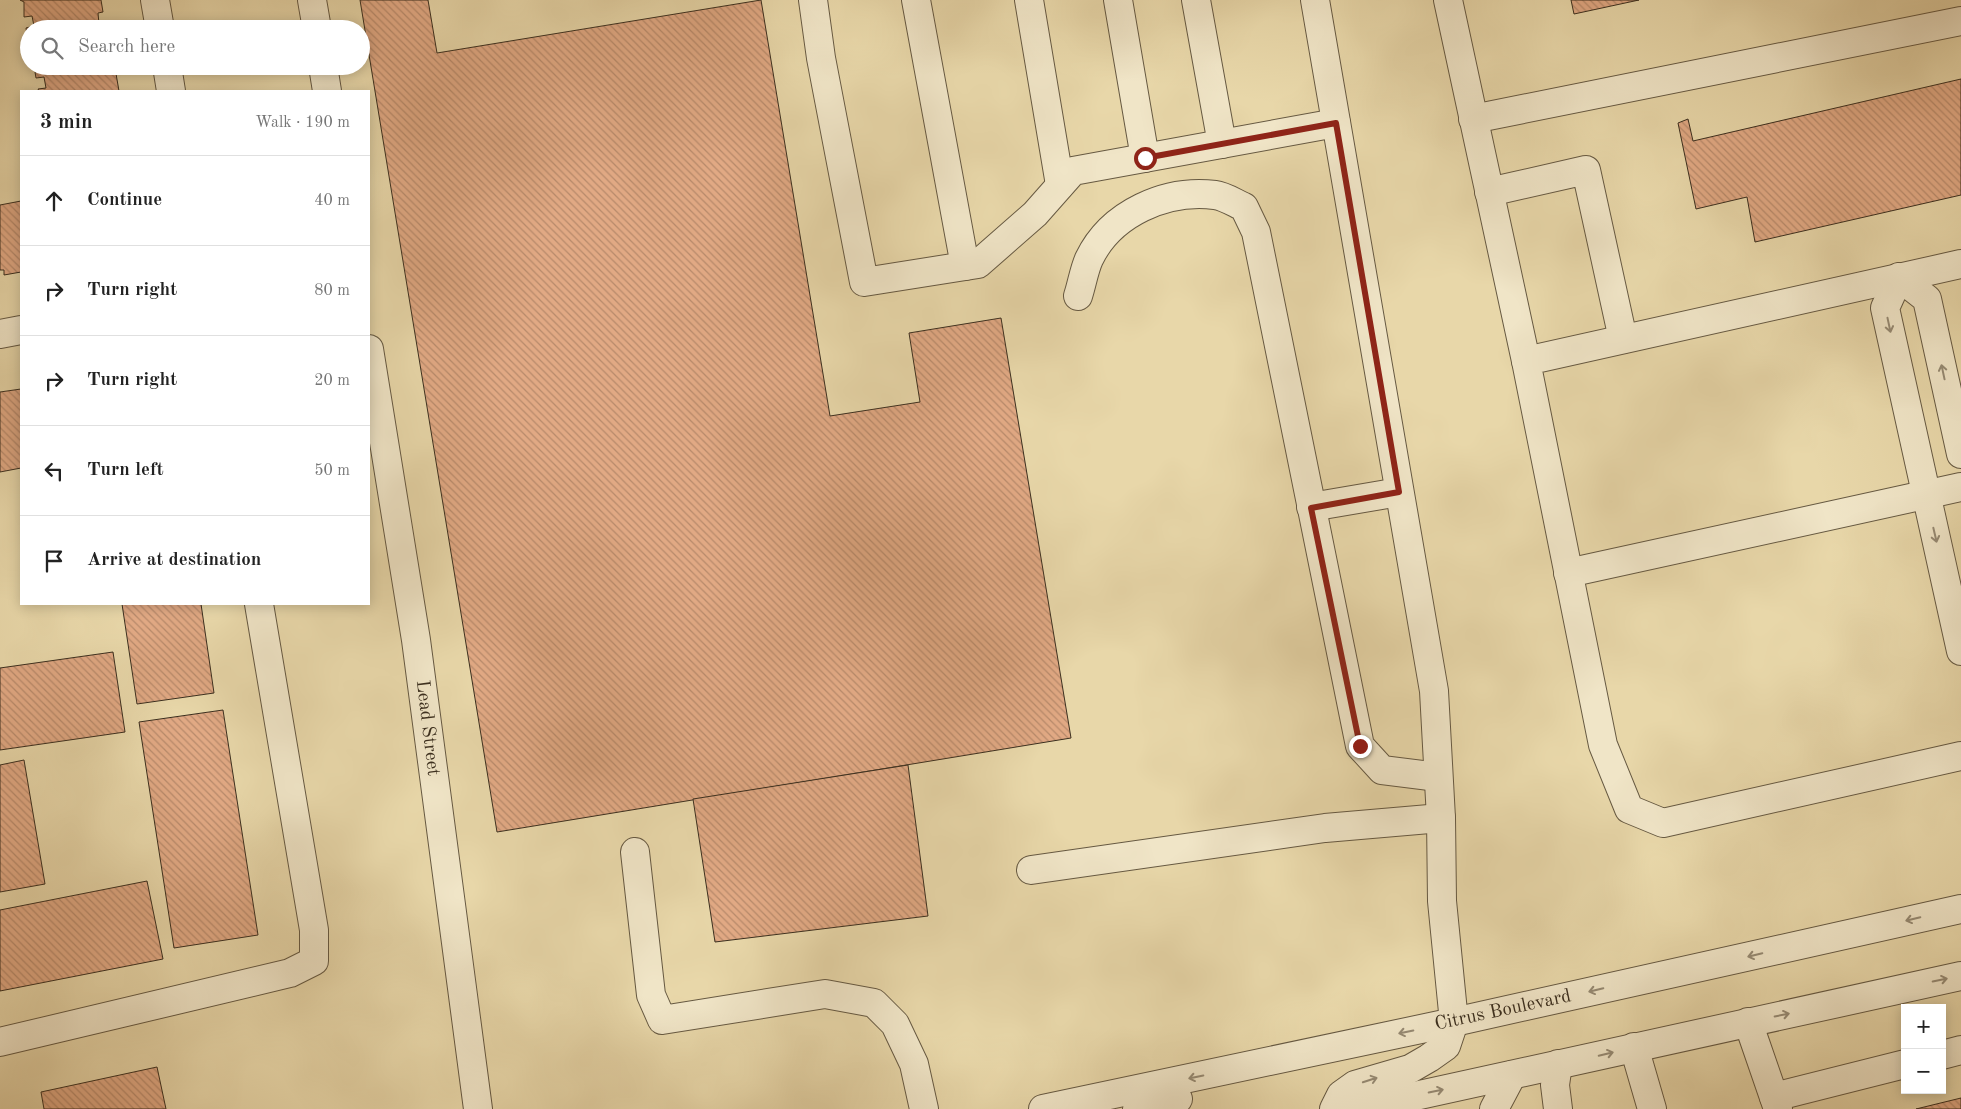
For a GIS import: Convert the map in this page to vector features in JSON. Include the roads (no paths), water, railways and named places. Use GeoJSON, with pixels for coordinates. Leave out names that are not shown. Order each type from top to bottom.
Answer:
{"type":"FeatureCollection","features":[{"type":"Feature","properties":{"kind":"street"},"geometry":{"type":"LineString","coordinates":[[155,0],[158,20]]}},
{"type":"Feature","properties":{"kind":"street"},"geometry":{"type":"LineString","coordinates":[[312,0],[315,20]]}},
{"type":"Feature","properties":{"kind":"street"},"geometry":{"type":"LineString","coordinates":[[813,0],[823,68],[864,282],[978,264],[1035,214],[1074,171],[1336,123]]}},
{"type":"Feature","properties":{"kind":"street"},"geometry":{"type":"LineString","coordinates":[[916,0],[965,266]]}},
{"type":"Feature","properties":{"kind":"street"},"geometry":{"type":"LineString","coordinates":[[1029,0],[1060,185]]}},
{"type":"Feature","properties":{"kind":"street"},"geometry":{"type":"LineString","coordinates":[[1118,0],[1145,158]]}},
{"type":"Feature","properties":{"kind":"street"},"geometry":{"type":"LineString","coordinates":[[1196,0],[1222,144]]}},
{"type":"Feature","properties":{"kind":"street"},"geometry":{"type":"LineString","coordinates":[[1315,0],[1434,691],[1441,818],[1442,901],[1454,1022],[1446,1046],[1435,1054],[1410,1069],[1355,1085],[1341,1095],[1334,1109]]}},
{"type":"Feature","properties":{"kind":"street"},"geometry":{"type":"LineString","coordinates":[[1448,0],[1526,361],[1603,746],[1629,809],[1663,823],[1961,756]]}},
{"type":"Feature","properties":{"kind":"street"},"geometry":{"type":"LineString","coordinates":[[1473,119],[1961,21]]}},
{"type":"Feature","properties":{"kind":"street"},"geometry":{"type":"LineString","coordinates":[[169,75],[172,90]]}},
{"type":"Feature","properties":{"kind":"street"},"geometry":{"type":"LineString","coordinates":[[324,75],[327,90]]}},
{"type":"Feature","properties":{"kind":"street"},"geometry":{"type":"LineString","coordinates":[[1489,192],[1586,170],[1623,339]]}},
{"type":"Feature","properties":{"kind":"street"},"geometry":{"type":"LineString","coordinates":[[1078,296],[1090,259],[1114,224],[1151,203],[1175,195],[1217,195],[1244,207],[1256,232],[1360,746],[1382,770],[1438,777]]}},
{"type":"Feature","properties":{"kind":"street"},"geometry":{"type":"LineString","coordinates":[[1526,361],[1961,264]]}},
{"type":"Feature","properties":{"kind":"street"},"geometry":{"type":"LineString","coordinates":[[1899,277],[1927,299],[1961,454]]}},
{"type":"Feature","properties":{"kind":"street"},"geometry":{"type":"LineString","coordinates":[[1899,277],[1885,308],[1961,651]]}},
{"type":"Feature","properties":{"kind":"street"},"geometry":{"type":"LineString","coordinates":[[0,334],[20,330]]}},
{"type":"Feature","properties":{"kind":"street","name":"Lead Street"},"geometry":{"type":"LineString","coordinates":[[370,355],[416,640],[478,1109]]}},
{"type":"Feature","properties":{"kind":"street"},"geometry":{"type":"LineString","coordinates":[[1568,573],[1961,487]]}},
{"type":"Feature","properties":{"kind":"street"},"geometry":{"type":"LineString","coordinates":[[1311,508],[1399,492]]}},
{"type":"Feature","properties":{"kind":"street"},"geometry":{"type":"LineString","coordinates":[[0,1042],[290,973],[314,961],[314,930],[259,605]]}},
{"type":"Feature","properties":{"kind":"street"},"geometry":{"type":"LineString","coordinates":[[1031,870],[1325,828],[1441,818]]}},
{"type":"Feature","properties":{"kind":"street"},"geometry":{"type":"LineString","coordinates":[[635,852],[651,995],[662,1020],[825,994],[874,1002],[895,1024],[914,1064],[924,1109]]}},
{"type":"Feature","properties":{"kind":"street","name":"Citrus Boulevard"},"geometry":{"type":"LineString","coordinates":[[1043,1109],[1454,1022],[1961,909]]}},
{"type":"Feature","properties":{"kind":"street"},"geometry":{"type":"LineString","coordinates":[[1368,1108],[1512,1074],[1961,976]]}},
{"type":"Feature","properties":{"kind":"street"},"geometry":{"type":"LineString","coordinates":[[1748,1022],[1776,1103],[1901,1065]]}},
{"type":"Feature","properties":{"kind":"street"},"geometry":{"type":"LineString","coordinates":[[1634,1047],[1652,1109]]}},
{"type":"Feature","properties":{"kind":"street"},"geometry":{"type":"LineString","coordinates":[[1946,1054],[1961,1050]]}},
{"type":"Feature","properties":{"kind":"street"},"geometry":{"type":"LineString","coordinates":[[1137,1109],[1235,1086],[1253,1078],[1272,1061]]}},
{"type":"Feature","properties":{"kind":"street"},"geometry":{"type":"LineString","coordinates":[[1558,1064],[1555,1085],[1558,1109]]}},
{"type":"Feature","properties":{"kind":"street"},"geometry":{"type":"LineString","coordinates":[[1494,1109],[1512,1074]]}}]}
